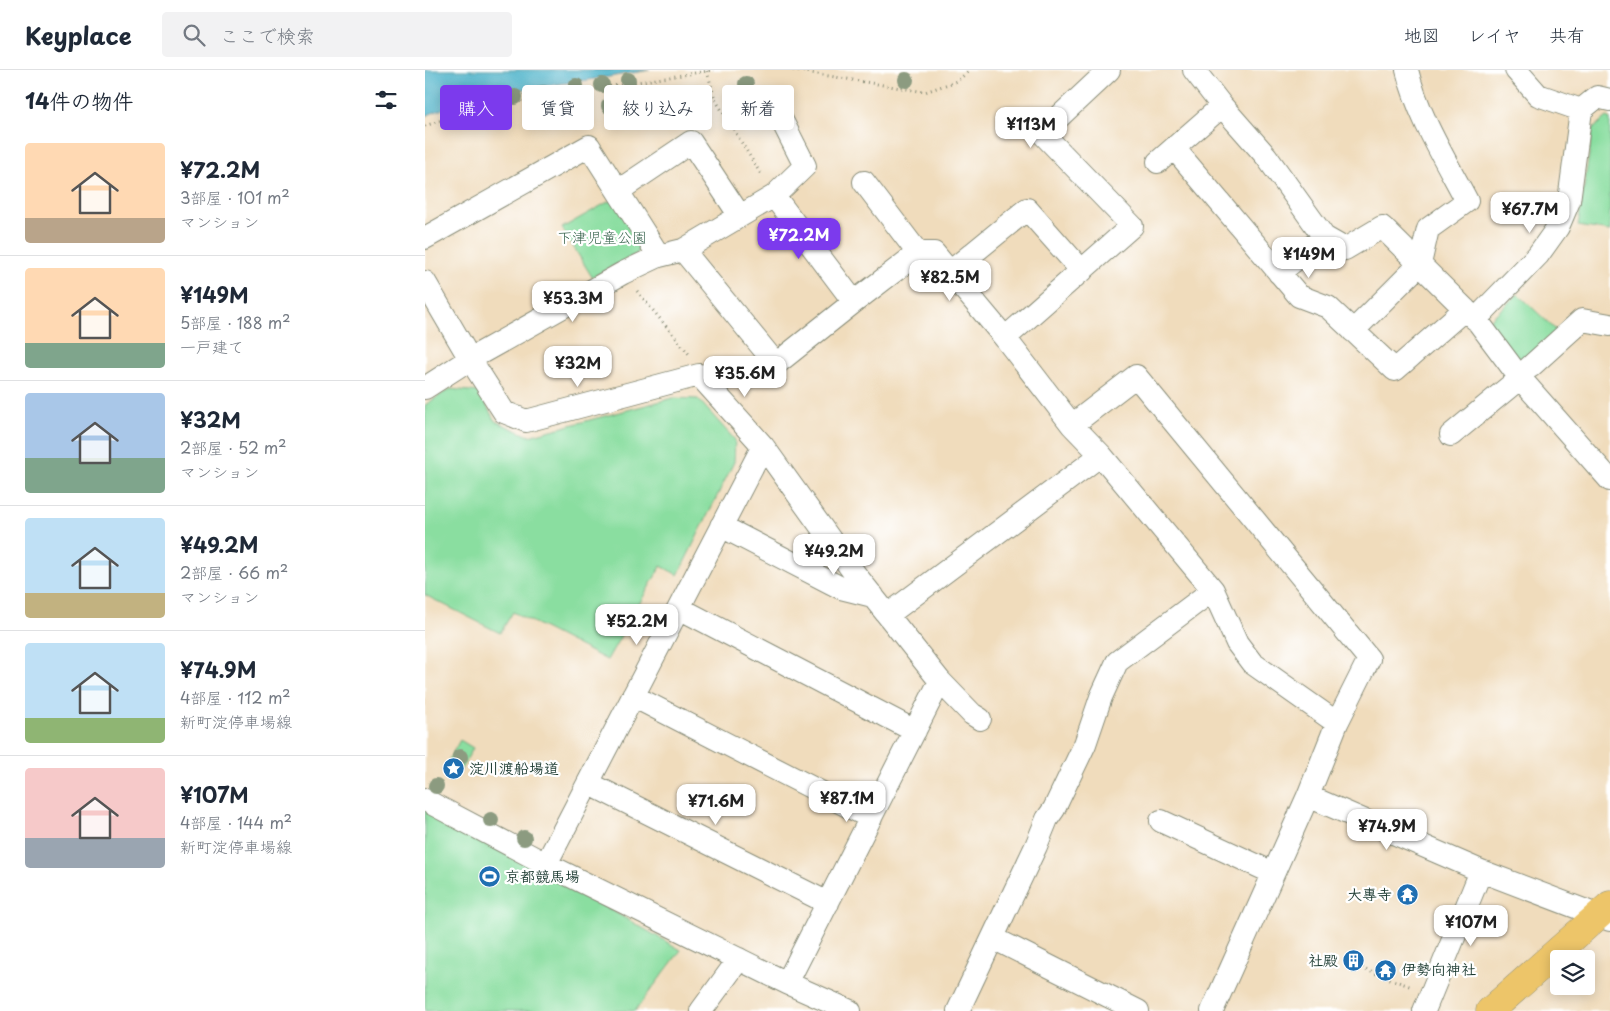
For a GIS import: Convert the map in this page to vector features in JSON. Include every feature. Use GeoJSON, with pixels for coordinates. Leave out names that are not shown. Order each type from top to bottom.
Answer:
{"type":"FeatureCollection","features":[{"type":"Feature","properties":{"kind":"main road"},"geometry":{"type":"LineString","coordinates":[[1491,1011],[1606,913]]}},
{"type":"Feature","properties":{"kind":"street"},"geometry":{"type":"LineString","coordinates":[[1005,338],[1132,226],[1042,133],[1109,70]]}},
{"type":"Feature","properties":{"kind":"street"},"geometry":{"type":"LineString","coordinates":[[1194,70],[1222,106],[1267,156],[1324,237],[1345,249],[1382,227],[1470,314],[1525,373],[1610,480]]}},
{"type":"Feature","properties":{"kind":"street"},"geometry":{"type":"LineString","coordinates":[[1353,331],[1420,264],[1428,229],[1467,201],[1431,134],[1410,83],[1407,70]]}},
{"type":"Feature","properties":{"kind":"street"},"geometry":{"type":"LineString","coordinates":[[1516,70],[1537,95],[1581,110]]}},
{"type":"Feature","properties":{"kind":"street"},"geometry":{"type":"LineString","coordinates":[[1222,106],[1166,155],[1299,296],[1328,307],[1395,370],[1470,314],[1538,255],[1558,227],[1569,201],[1581,110],[1597,97],[1610,100]]}},
{"type":"Feature","properties":{"kind":"street"},"geometry":{"type":"LineString","coordinates":[[425,388],[470,359],[623,274],[659,256],[683,250],[774,196],[805,166],[787,130]]}},
{"type":"Feature","properties":{"kind":"street"},"geometry":{"type":"LineString","coordinates":[[618,191],[691,142],[740,216]]}},
{"type":"Feature","properties":{"kind":"street"},"geometry":{"type":"LineString","coordinates":[[425,238],[589,146],[659,256]]}},
{"type":"Feature","properties":{"kind":"street"},"geometry":{"type":"LineString","coordinates":[[864,182],[918,253]]}},
{"type":"Feature","properties":{"kind":"street"},"geometry":{"type":"LineString","coordinates":[[774,196],[854,302]]}},
{"type":"Feature","properties":{"kind":"street"},"geometry":{"type":"LineString","coordinates":[[950,272],[1027,209],[1082,271]]}},
{"type":"Feature","properties":{"kind":"street"},"geometry":{"type":"LineString","coordinates":[[1279,273],[1324,237]]}},
{"type":"Feature","properties":{"kind":"street"},"geometry":{"type":"LineString","coordinates":[[683,250],[776,364],[918,253],[934,253],[1005,338],[1072,425],[1101,455],[1213,590],[1237,643],[1252,663],[1337,723]]}},
{"type":"Feature","properties":{"kind":"street"},"geometry":{"type":"LineString","coordinates":[[425,282],[470,359],[504,412],[526,421],[699,375],[763,446],[855,574],[941,680],[972,714],[980,719]]}},
{"type":"Feature","properties":{"kind":"street"},"geometry":{"type":"LineString","coordinates":[[1451,436],[1525,373],[1582,320],[1610,325]]}},
{"type":"Feature","properties":{"kind":"street"},"geometry":{"type":"LineString","coordinates":[[1072,425],[1136,376],[1369,659],[1337,723],[1308,796],[1211,1011]]}},
{"type":"Feature","properties":{"kind":"street"},"geometry":{"type":"LineString","coordinates":[[546,864],[763,446]]}},
{"type":"Feature","properties":{"kind":"street"},"geometry":{"type":"LineString","coordinates":[[889,614],[1101,455]]}},
{"type":"Feature","properties":{"kind":"street"},"geometry":{"type":"LineString","coordinates":[[721,526],[841,588],[873,596]]}},
{"type":"Feature","properties":{"kind":"street"},"geometry":{"type":"LineString","coordinates":[[958,1011],[1037,846],[1047,819],[1054,809],[1085,744],[1101,697],[1117,662],[1213,590]]}},
{"type":"Feature","properties":{"kind":"street"},"geometry":{"type":"LineString","coordinates":[[679,608],[915,731]]}},
{"type":"Feature","properties":{"kind":"street"},"geometry":{"type":"LineString","coordinates":[[787,983],[941,680]]}},
{"type":"Feature","properties":{"kind":"street"},"geometry":{"type":"LineString","coordinates":[[633,696],[871,818]]}},
{"type":"Feature","properties":{"kind":"street"},"geometry":{"type":"LineString","coordinates":[[588,783],[828,903]]}},
{"type":"Feature","properties":{"kind":"street"},"geometry":{"type":"LineString","coordinates":[[1308,796],[1481,871],[1606,913]]}},
{"type":"Feature","properties":{"kind":"street"},"geometry":{"type":"LineString","coordinates":[[425,800],[546,864],[787,983],[817,1004],[850,1011]]}},
{"type":"Feature","properties":{"kind":"street"},"geometry":{"type":"LineString","coordinates":[[1161,821],[1273,873]]}},
{"type":"Feature","properties":{"kind":"street"},"geometry":{"type":"LineString","coordinates":[[1428,1006],[1481,871]]}},
{"type":"Feature","properties":{"kind":"street"},"geometry":{"type":"LineString","coordinates":[[993,938],[1138,1011]]}},
{"type":"Feature","properties":{"kind":"street"},"geometry":{"type":"LineString","coordinates":[[701,1011],[739,960]]}},
{"type":"Feature","properties":{"kind":"path"},"geometry":{"type":"LineString","coordinates":[[425,126],[479,107],[714,70]]}},
{"type":"Feature","properties":{"kind":"path"},"geometry":{"type":"LineString","coordinates":[[793,70],[925,92],[957,81],[970,70]]}},
{"type":"Feature","properties":{"kind":"path"},"geometry":{"type":"LineString","coordinates":[[707,71],[715,99],[774,196]]}},
{"type":"Feature","properties":{"kind":"path"},"geometry":{"type":"LineString","coordinates":[[623,274],[697,364],[699,375]]}},
{"type":"Feature","properties":{"kind":"path"},"geometry":{"type":"LineString","coordinates":[[1360,963],[1363,969],[1428,1006]]}},
{"type":"Feature","properties":{"kind":"green space"},"geometry":{"type":"Polygon","coordinates":[[[1607,117],[1610,119],[1610,231],[1578,226],[1593,129],[1607,117]]]}},
{"type":"Feature","properties":{"kind":"green space","name":"下津児童公園"},"geometry":{"type":"Polygon","coordinates":[[[613,199],[639,239],[638,253],[592,277],[562,228],[613,199]]]}},
{"type":"Feature","properties":{"kind":"green space"},"geometry":{"type":"Polygon","coordinates":[[[1518,294],[1557,331],[1521,363],[1486,323],[1518,294]]]}},
{"type":"Feature","properties":{"kind":"green space"},"geometry":{"type":"Polygon","coordinates":[[[450,389],[479,392],[495,421],[529,436],[673,398],[698,399],[735,440],[734,462],[678,575],[661,566],[607,660],[513,612],[500,633],[425,595],[425,405],[450,389]]]}},
{"type":"Feature","properties":{"kind":"green space"},"geometry":{"type":"Polygon","coordinates":[[[460,740],[473,748],[456,778],[443,770],[460,740]]]}},
{"type":"Feature","properties":{"kind":"green space","name":"京都競馬場"},"geometry":{"type":"Polygon","coordinates":[[[425,804],[681,950],[635,1011],[425,1011],[425,804]]]}},
{"type":"Feature","properties":{"kind":"water"},"geometry":{"type":"Polygon","coordinates":[[[425,70],[650,70],[553,85],[522,85],[522,89],[512,91],[512,85],[440,85],[440,110],[425,116],[425,70]]]}},
{"type":"Feature","properties":{"kind":"place","name":"淀川渡船場道"},"geometry":{"type":"Point","coordinates":[453,769]}},
{"type":"Feature","properties":{"kind":"place","name":"京都競馬場"},"geometry":{"type":"Point","coordinates":[489,877]}},
{"type":"Feature","properties":{"kind":"place","name":"大專寺"},"geometry":{"type":"Point","coordinates":[1408,895]}},
{"type":"Feature","properties":{"kind":"place","name":"社殿"},"geometry":{"type":"Point","coordinates":[1354,961]}},
{"type":"Feature","properties":{"kind":"place","name":"伊勢向神社"},"geometry":{"type":"Point","coordinates":[1385,970]}}]}
